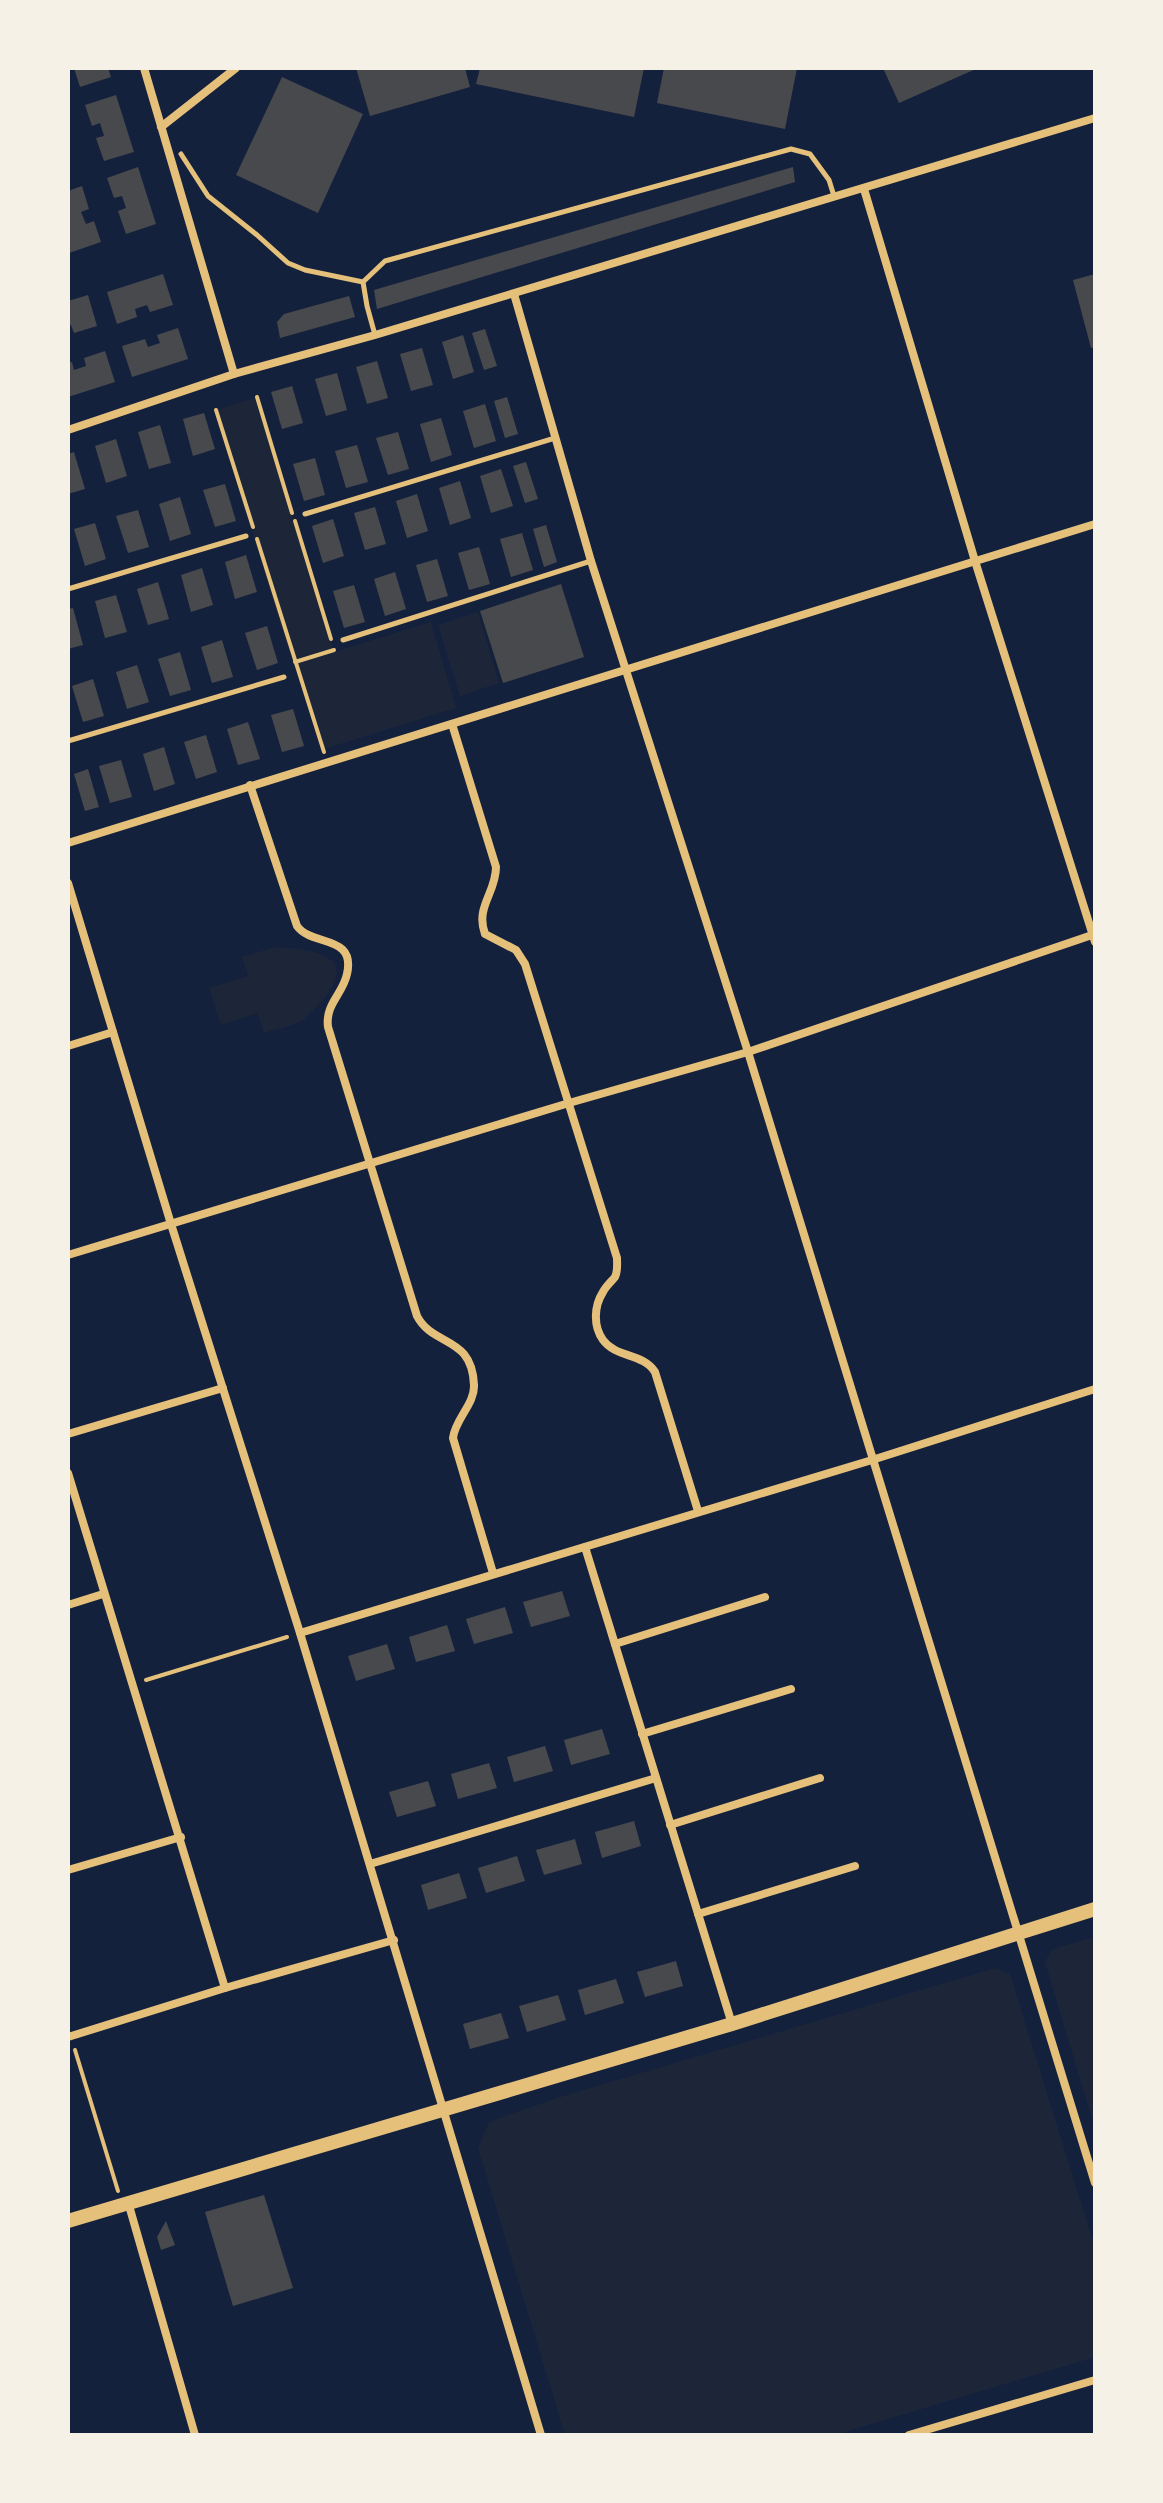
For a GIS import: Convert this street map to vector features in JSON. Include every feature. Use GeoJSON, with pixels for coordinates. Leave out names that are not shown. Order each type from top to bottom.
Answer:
{"type":"FeatureCollection","features":[{"type":"Feature","properties":{"kind":"main road"},"geometry":{"type":"LineString","coordinates":[[68,2221],[732,2024],[1095,1909]]}},
{"type":"Feature","properties":{"kind":"street"},"geometry":{"type":"LineString","coordinates":[[144,68],[234,374]]}},
{"type":"Feature","properties":{"kind":"street"},"geometry":{"type":"LineString","coordinates":[[161,127],[236,68]]}},
{"type":"Feature","properties":{"kind":"street"},"geometry":{"type":"LineString","coordinates":[[68,430],[234,374],[514,294],[1095,118]]}},
{"type":"Feature","properties":{"kind":"street"},"geometry":{"type":"LineString","coordinates":[[68,1255],[748,1052],[1094,937],[975,561],[864,189]]}},
{"type":"Feature","properties":{"kind":"street"},"geometry":{"type":"LineString","coordinates":[[514,294],[591,561],[748,1052],[1095,2183]]}},
{"type":"Feature","properties":{"kind":"street"},"geometry":{"type":"LineString","coordinates":[[68,843],[1095,524]]}},
{"type":"Feature","properties":{"kind":"street"},"geometry":{"type":"LineString","coordinates":[[452,724],[496,867],[496,878],[483,907],[481,922],[485,934],[516,950],[525,964],[617,1258],[615,1276],[598,1302],[595,1317],[599,1332],[613,1349],[641,1359],[655,1372],[698,1511]]}},
{"type":"Feature","properties":{"kind":"street"},"geometry":{"type":"LineString","coordinates":[[250,785],[297,926],[307,936],[332,942],[347,956],[347,978],[328,1009],[327,1017],[417,1316],[430,1333],[457,1346],[465,1354],[471,1370],[472,1397],[458,1421],[453,1438],[493,1573]]}},
{"type":"Feature","properties":{"kind":"street"},"geometry":{"type":"LineString","coordinates":[[68,883],[394,1940],[541,2435]]}},
{"type":"Feature","properties":{"kind":"street"},"geometry":{"type":"LineString","coordinates":[[68,1046],[113,1032]]}},
{"type":"Feature","properties":{"kind":"street"},"geometry":{"type":"LineString","coordinates":[[68,1434],[223,1388]]}},
{"type":"Feature","properties":{"kind":"street"},"geometry":{"type":"LineString","coordinates":[[300,1633],[872,1460],[1095,1389]]}},
{"type":"Feature","properties":{"kind":"street"},"geometry":{"type":"LineString","coordinates":[[68,1473],[225,1988]]}},
{"type":"Feature","properties":{"kind":"street"},"geometry":{"type":"LineString","coordinates":[[585,1547],[732,2024]]}},
{"type":"Feature","properties":{"kind":"street"},"geometry":{"type":"LineString","coordinates":[[68,1605],[103,1594]]}},
{"type":"Feature","properties":{"kind":"street"},"geometry":{"type":"LineString","coordinates":[[615,1644],[765,1597]]}},
{"type":"Feature","properties":{"kind":"street"},"geometry":{"type":"LineString","coordinates":[[642,1734],[791,1689]]}},
{"type":"Feature","properties":{"kind":"street"},"geometry":{"type":"LineString","coordinates":[[370,1864],[656,1778]]}},
{"type":"Feature","properties":{"kind":"street"},"geometry":{"type":"LineString","coordinates":[[670,1825],[820,1778]]}},
{"type":"Feature","properties":{"kind":"street"},"geometry":{"type":"LineString","coordinates":[[68,1870],[181,1837]]}},
{"type":"Feature","properties":{"kind":"street"},"geometry":{"type":"LineString","coordinates":[[698,1914],[855,1866]]}},
{"type":"Feature","properties":{"kind":"street"},"geometry":{"type":"LineString","coordinates":[[70,2036],[394,1940]]}},
{"type":"Feature","properties":{"kind":"street"},"geometry":{"type":"LineString","coordinates":[[125,2203],[195,2435]]}},
{"type":"Feature","properties":{"kind":"street"},"geometry":{"type":"LineString","coordinates":[[909,2435],[1095,2380]]}},
{"type":"Feature","properties":{"kind":"lane"},"geometry":{"type":"LineString","coordinates":[[363,282],[385,261],[791,149],[810,154],[829,180],[835,198]]}},
{"type":"Feature","properties":{"kind":"lane"},"geometry":{"type":"LineString","coordinates":[[181,154],[208,196],[288,263],[305,270],[363,282]]}},
{"type":"Feature","properties":{"kind":"lane"},"geometry":{"type":"LineString","coordinates":[[363,282],[375,335]]}},
{"type":"Feature","properties":{"kind":"lane"},"geometry":{"type":"LineString","coordinates":[[305,514],[555,438]]}},
{"type":"Feature","properties":{"kind":"lane"},"geometry":{"type":"LineString","coordinates":[[68,589],[246,536]]}},
{"type":"Feature","properties":{"kind":"lane"},"geometry":{"type":"LineString","coordinates":[[343,640],[591,561]]}},
{"type":"Feature","properties":{"kind":"lane"},"geometry":{"type":"LineString","coordinates":[[68,741],[284,677]]}},
{"type":"Feature","properties":{"kind":"path"},"geometry":{"type":"LineString","coordinates":[[216,410],[327,762]]}},
{"type":"Feature","properties":{"kind":"path"},"geometry":{"type":"LineString","coordinates":[[132,1684],[300,1633]]}},
{"type":"Feature","properties":{"kind":"path"},"geometry":{"type":"LineString","coordinates":[[70,2036],[125,2203]]}},
{"type":"Feature","properties":{"kind":"shaded area"},"geometry":{"type":"Polygon","coordinates":[[[257,397],[334,652],[431,622],[456,708],[324,749],[284,637],[216,410],[257,397]]]}},
{"type":"Feature","properties":{"kind":"shaded area"},"geometry":{"type":"Polygon","coordinates":[[[478,612],[499,683],[460,696],[438,625],[478,612]]]}},
{"type":"Feature","properties":{"kind":"shaded area"},"geometry":{"type":"Polygon","coordinates":[[[276,947],[312,952],[331,960],[336,967],[336,975],[322,1002],[301,1021],[264,1033],[258,1013],[221,1025],[209,988],[248,976],[242,957],[276,947]]]}},
{"type":"Feature","properties":{"kind":"shaded area"},"geometry":{"type":"Polygon","coordinates":[[[1095,1937],[1095,2128],[1045,1962],[1053,1949],[1095,1937]]]}},
{"type":"Feature","properties":{"kind":"shaded area"},"geometry":{"type":"Polygon","coordinates":[[[995,1968],[1010,1974],[1095,2248],[1095,2357],[835,2435],[565,2435],[478,2148],[489,2122],[557,2098],[995,1968]]]}},
{"type":"Feature","properties":{"kind":"building"},"geometry":{"type":"Polygon","coordinates":[[[74,68],[108,68],[111,77],[80,87],[74,68]]]}},
{"type":"Feature","properties":{"kind":"building"},"geometry":{"type":"Polygon","coordinates":[[[356,68],[465,68],[470,87],[370,116],[356,68]]]}},
{"type":"Feature","properties":{"kind":"building"},"geometry":{"type":"Polygon","coordinates":[[[480,68],[644,68],[634,117],[476,84],[480,68]]]}},
{"type":"Feature","properties":{"kind":"building"},"geometry":{"type":"Polygon","coordinates":[[[664,68],[797,68],[785,129],[657,103],[664,68]]]}},
{"type":"Feature","properties":{"kind":"building"},"geometry":{"type":"Polygon","coordinates":[[[883,68],[978,68],[899,103],[883,68]]]}},
{"type":"Feature","properties":{"kind":"building"},"geometry":{"type":"Polygon","coordinates":[[[282,77],[363,114],[318,213],[236,175],[282,77]]]}},
{"type":"Feature","properties":{"kind":"building"},"geometry":{"type":"Polygon","coordinates":[[[116,95],[134,152],[104,161],[96,138],[104,136],[100,123],[92,126],[85,105],[116,95]]]}},
{"type":"Feature","properties":{"kind":"building"},"geometry":{"type":"Polygon","coordinates":[[[138,167],[156,224],[126,234],[118,211],[126,208],[122,196],[114,198],[107,178],[138,167]]]}},
{"type":"Feature","properties":{"kind":"building"},"geometry":{"type":"Polygon","coordinates":[[[793,167],[795,182],[377,309],[374,290],[793,167]]]}},
{"type":"Feature","properties":{"kind":"building"},"geometry":{"type":"Polygon","coordinates":[[[82,186],[89,209],[81,212],[86,224],[94,221],[101,242],[69,253],[68,191],[82,186]]]}},
{"type":"Feature","properties":{"kind":"building"},"geometry":{"type":"Polygon","coordinates":[[[163,274],[173,305],[150,312],[147,305],[135,309],[137,317],[117,324],[107,292],[163,274]]]}},
{"type":"Feature","properties":{"kind":"building"},"geometry":{"type":"Polygon","coordinates":[[[1095,274],[1095,347],[1091,348],[1073,280],[1095,274]]]}},
{"type":"Feature","properties":{"kind":"building"},"geometry":{"type":"Polygon","coordinates":[[[88,295],[97,326],[74,333],[71,325],[68,326],[68,301],[88,295]]]}},
{"type":"Feature","properties":{"kind":"building"},"geometry":{"type":"Polygon","coordinates":[[[349,296],[355,317],[280,338],[277,322],[284,314],[349,296]]]}},
{"type":"Feature","properties":{"kind":"building"},"geometry":{"type":"Polygon","coordinates":[[[178,328],[188,359],[132,377],[122,346],[145,339],[148,347],[160,343],[157,335],[178,328]]]}},
{"type":"Feature","properties":{"kind":"building"},"geometry":{"type":"Polygon","coordinates":[[[485,329],[497,366],[484,370],[472,333],[485,329]]]}},
{"type":"Feature","properties":{"kind":"building"},"geometry":{"type":"Polygon","coordinates":[[[463,335],[474,372],[453,379],[442,342],[463,335]]]}},
{"type":"Feature","properties":{"kind":"building"},"geometry":{"type":"Polygon","coordinates":[[[422,348],[433,385],[411,391],[400,354],[422,348]]]}},
{"type":"Feature","properties":{"kind":"building"},"geometry":{"type":"Polygon","coordinates":[[[105,351],[115,382],[68,397],[68,363],[72,362],[74,370],[86,366],[84,358],[105,351]]]}},
{"type":"Feature","properties":{"kind":"building"},"geometry":{"type":"Polygon","coordinates":[[[377,361],[388,398],[367,404],[356,367],[377,361]]]}},
{"type":"Feature","properties":{"kind":"building"},"geometry":{"type":"Polygon","coordinates":[[[337,373],[347,410],[326,416],[315,379],[337,373]]]}},
{"type":"Feature","properties":{"kind":"building"},"geometry":{"type":"Polygon","coordinates":[[[292,386],[303,423],[282,429],[271,392],[292,386]]]}},
{"type":"Feature","properties":{"kind":"building"},"geometry":{"type":"Polygon","coordinates":[[[507,397],[518,434],[505,438],[494,401],[507,397]]]}},
{"type":"Feature","properties":{"kind":"building"},"geometry":{"type":"Polygon","coordinates":[[[485,404],[496,441],[474,448],[463,411],[485,404]]]}},
{"type":"Feature","properties":{"kind":"building"},"geometry":{"type":"Polygon","coordinates":[[[204,413],[215,449],[193,456],[183,419],[204,413]]]}},
{"type":"Feature","properties":{"kind":"building"},"geometry":{"type":"Polygon","coordinates":[[[441,418],[452,455],[431,462],[420,424],[441,418]]]}},
{"type":"Feature","properties":{"kind":"building"},"geometry":{"type":"Polygon","coordinates":[[[160,425],[171,463],[149,469],[138,432],[160,425]]]}},
{"type":"Feature","properties":{"kind":"building"},"geometry":{"type":"Polygon","coordinates":[[[398,432],[409,469],[388,475],[376,438],[398,432]]]}},
{"type":"Feature","properties":{"kind":"building"},"geometry":{"type":"Polygon","coordinates":[[[116,439],[127,476],[106,483],[95,446],[116,439]]]}},
{"type":"Feature","properties":{"kind":"building"},"geometry":{"type":"Polygon","coordinates":[[[357,445],[368,482],[346,488],[335,451],[357,445]]]}},
{"type":"Feature","properties":{"kind":"building"},"geometry":{"type":"Polygon","coordinates":[[[74,452],[85,489],[68,494],[68,454],[74,452]]]}},
{"type":"Feature","properties":{"kind":"building"},"geometry":{"type":"Polygon","coordinates":[[[315,458],[325,495],[304,501],[293,464],[315,458]]]}},
{"type":"Feature","properties":{"kind":"building"},"geometry":{"type":"Polygon","coordinates":[[[526,462],[538,499],[525,503],[513,466],[526,462]]]}},
{"type":"Feature","properties":{"kind":"building"},"geometry":{"type":"Polygon","coordinates":[[[501,469],[513,506],[491,513],[480,476],[501,469]]]}},
{"type":"Feature","properties":{"kind":"building"},"geometry":{"type":"Polygon","coordinates":[[[460,481],[471,518],[450,525],[439,488],[460,481]]]}},
{"type":"Feature","properties":{"kind":"building"},"geometry":{"type":"Polygon","coordinates":[[[225,484],[236,521],[215,527],[203,490],[225,484]]]}},
{"type":"Feature","properties":{"kind":"building"},"geometry":{"type":"Polygon","coordinates":[[[417,494],[428,531],[407,538],[396,501],[417,494]]]}},
{"type":"Feature","properties":{"kind":"building"},"geometry":{"type":"Polygon","coordinates":[[[180,497],[191,534],[170,541],[159,504],[180,497]]]}},
{"type":"Feature","properties":{"kind":"building"},"geometry":{"type":"Polygon","coordinates":[[[375,507],[386,544],[365,550],[354,513],[375,507]]]}},
{"type":"Feature","properties":{"kind":"building"},"geometry":{"type":"Polygon","coordinates":[[[138,510],[149,547],[128,553],[116,516],[138,510]]]}},
{"type":"Feature","properties":{"kind":"building"},"geometry":{"type":"Polygon","coordinates":[[[333,519],[344,556],[323,563],[312,526],[333,519]]]}},
{"type":"Feature","properties":{"kind":"building"},"geometry":{"type":"Polygon","coordinates":[[[95,523],[106,559],[85,566],[74,529],[95,523]]]}},
{"type":"Feature","properties":{"kind":"building"},"geometry":{"type":"Polygon","coordinates":[[[546,525],[557,562],[544,567],[533,529],[546,525]]]}},
{"type":"Feature","properties":{"kind":"building"},"geometry":{"type":"Polygon","coordinates":[[[522,533],[533,570],[511,577],[500,539],[522,533]]]}},
{"type":"Feature","properties":{"kind":"building"},"geometry":{"type":"Polygon","coordinates":[[[479,547],[490,584],[469,590],[458,553],[479,547]]]}},
{"type":"Feature","properties":{"kind":"building"},"geometry":{"type":"Polygon","coordinates":[[[246,555],[257,592],[235,599],[225,562],[246,555]]]}},
{"type":"Feature","properties":{"kind":"building"},"geometry":{"type":"Polygon","coordinates":[[[437,559],[448,596],[427,602],[416,565],[437,559]]]}},
{"type":"Feature","properties":{"kind":"building"},"geometry":{"type":"Polygon","coordinates":[[[202,568],[213,605],[191,612],[181,575],[202,568]]]}},
{"type":"Feature","properties":{"kind":"building"},"geometry":{"type":"Polygon","coordinates":[[[395,572],[406,609],[385,616],[374,579],[395,572]]]}},
{"type":"Feature","properties":{"kind":"building"},"geometry":{"type":"Polygon","coordinates":[[[158,582],[169,619],[148,625],[137,589],[158,582]]]}},
{"type":"Feature","properties":{"kind":"building"},"geometry":{"type":"Polygon","coordinates":[[[561,584],[584,657],[503,683],[480,611],[561,584]]]}},
{"type":"Feature","properties":{"kind":"building"},"geometry":{"type":"Polygon","coordinates":[[[354,585],[365,622],[344,628],[333,591],[354,585]]]}},
{"type":"Feature","properties":{"kind":"building"},"geometry":{"type":"Polygon","coordinates":[[[116,595],[127,632],[105,638],[95,601],[116,595]]]}},
{"type":"Feature","properties":{"kind":"building"},"geometry":{"type":"Polygon","coordinates":[[[73,608],[83,645],[68,649],[68,609],[73,608]]]}},
{"type":"Feature","properties":{"kind":"building"},"geometry":{"type":"Polygon","coordinates":[[[267,626],[278,663],[257,670],[245,633],[267,626]]]}},
{"type":"Feature","properties":{"kind":"building"},"geometry":{"type":"Polygon","coordinates":[[[222,640],[233,677],[212,683],[201,647],[222,640]]]}},
{"type":"Feature","properties":{"kind":"building"},"geometry":{"type":"Polygon","coordinates":[[[180,652],[191,690],[170,696],[158,659],[180,652]]]}},
{"type":"Feature","properties":{"kind":"building"},"geometry":{"type":"Polygon","coordinates":[[[137,665],[149,702],[127,709],[116,672],[137,665]]]}},
{"type":"Feature","properties":{"kind":"building"},"geometry":{"type":"Polygon","coordinates":[[[93,679],[104,716],[83,722],[72,686],[93,679]]]}},
{"type":"Feature","properties":{"kind":"building"},"geometry":{"type":"Polygon","coordinates":[[[293,709],[304,746],[282,752],[271,715],[293,709]]]}},
{"type":"Feature","properties":{"kind":"building"},"geometry":{"type":"Polygon","coordinates":[[[248,722],[260,759],[238,765],[227,729],[248,722]]]}},
{"type":"Feature","properties":{"kind":"building"},"geometry":{"type":"Polygon","coordinates":[[[206,735],[217,772],[196,779],[184,742],[206,735]]]}},
{"type":"Feature","properties":{"kind":"building"},"geometry":{"type":"Polygon","coordinates":[[[164,747],[175,784],[154,791],[143,754],[164,747]]]}},
{"type":"Feature","properties":{"kind":"building"},"geometry":{"type":"Polygon","coordinates":[[[121,760],[132,797],[110,803],[99,766],[121,760]]]}},
{"type":"Feature","properties":{"kind":"building"},"geometry":{"type":"Polygon","coordinates":[[[88,769],[99,807],[85,811],[74,774],[88,769]]]}},
{"type":"Feature","properties":{"kind":"building"},"geometry":{"type":"Polygon","coordinates":[[[562,1591],[570,1616],[531,1627],[523,1602],[562,1591]]]}},
{"type":"Feature","properties":{"kind":"building"},"geometry":{"type":"Polygon","coordinates":[[[505,1607],[513,1633],[474,1644],[466,1619],[505,1607]]]}},
{"type":"Feature","properties":{"kind":"building"},"geometry":{"type":"Polygon","coordinates":[[[447,1625],[455,1651],[416,1662],[409,1637],[447,1625]]]}},
{"type":"Feature","properties":{"kind":"building"},"geometry":{"type":"Polygon","coordinates":[[[387,1644],[395,1669],[356,1681],[348,1656],[387,1644]]]}},
{"type":"Feature","properties":{"kind":"building"},"geometry":{"type":"Polygon","coordinates":[[[602,1729],[610,1754],[571,1765],[564,1740],[602,1729]]]}},
{"type":"Feature","properties":{"kind":"building"},"geometry":{"type":"Polygon","coordinates":[[[545,1746],[553,1771],[514,1782],[507,1757],[545,1746]]]}},
{"type":"Feature","properties":{"kind":"building"},"geometry":{"type":"Polygon","coordinates":[[[489,1763],[497,1788],[458,1799],[451,1774],[489,1763]]]}},
{"type":"Feature","properties":{"kind":"building"},"geometry":{"type":"Polygon","coordinates":[[[428,1781],[436,1806],[397,1817],[389,1792],[428,1781]]]}},
{"type":"Feature","properties":{"kind":"building"},"geometry":{"type":"Polygon","coordinates":[[[634,1821],[641,1846],[602,1858],[595,1832],[634,1821]]]}},
{"type":"Feature","properties":{"kind":"building"},"geometry":{"type":"Polygon","coordinates":[[[575,1839],[582,1864],[544,1875],[536,1850],[575,1839]]]}},
{"type":"Feature","properties":{"kind":"building"},"geometry":{"type":"Polygon","coordinates":[[[517,1856],[525,1881],[486,1893],[478,1868],[517,1856]]]}},
{"type":"Feature","properties":{"kind":"building"},"geometry":{"type":"Polygon","coordinates":[[[459,1873],[467,1898],[428,1910],[421,1885],[459,1873]]]}},
{"type":"Feature","properties":{"kind":"building"},"geometry":{"type":"Polygon","coordinates":[[[676,1961],[683,1986],[645,1997],[637,1972],[676,1961]]]}},
{"type":"Feature","properties":{"kind":"building"},"geometry":{"type":"Polygon","coordinates":[[[616,1979],[624,2003],[585,2015],[578,1990],[616,1979]]]}},
{"type":"Feature","properties":{"kind":"building"},"geometry":{"type":"Polygon","coordinates":[[[558,1995],[566,2020],[527,2032],[519,2006],[558,1995]]]}},
{"type":"Feature","properties":{"kind":"building"},"geometry":{"type":"Polygon","coordinates":[[[501,2013],[509,2038],[470,2049],[463,2024],[501,2013]]]}},
{"type":"Feature","properties":{"kind":"building"},"geometry":{"type":"Polygon","coordinates":[[[264,2195],[293,2288],[233,2306],[205,2212],[264,2195]]]}},
{"type":"Feature","properties":{"kind":"building"},"geometry":{"type":"Polygon","coordinates":[[[166,2221],[175,2245],[161,2250],[157,2237],[166,2221]]]}}]}
